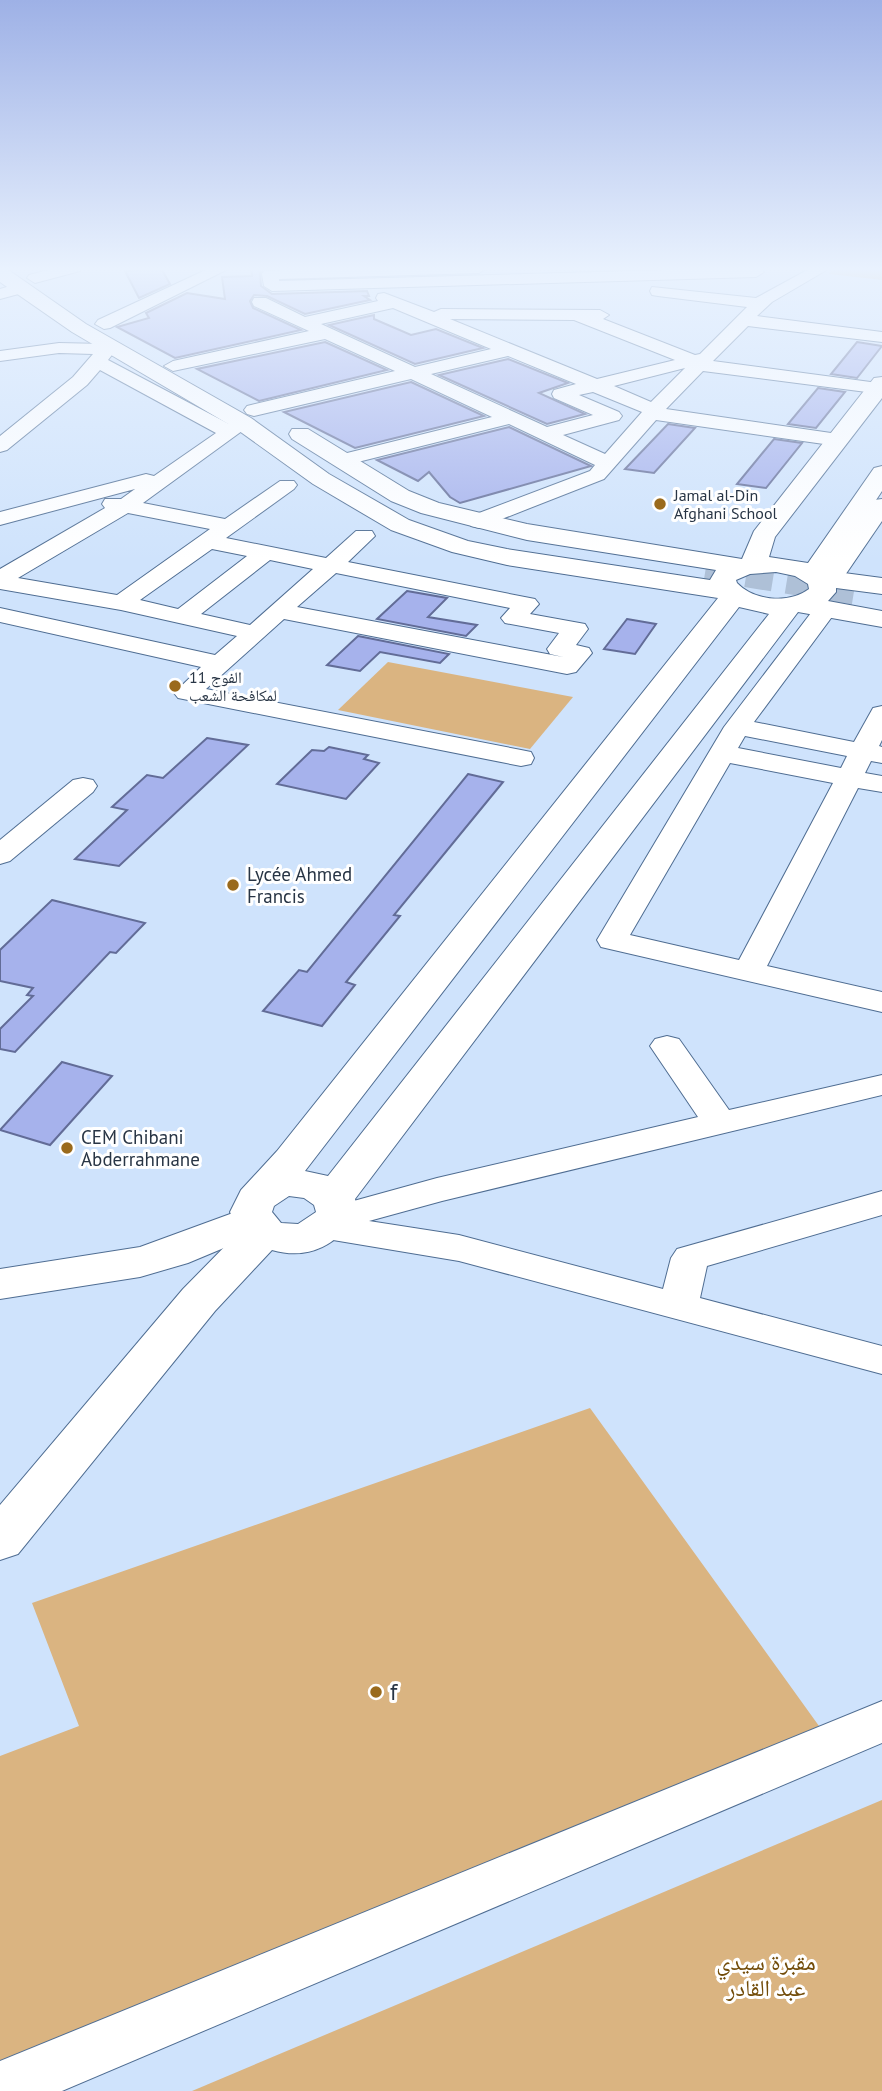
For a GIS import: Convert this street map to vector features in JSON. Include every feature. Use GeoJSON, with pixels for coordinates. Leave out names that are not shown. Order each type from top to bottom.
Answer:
{"type":"FeatureCollection","features":[{"type":"Feature","properties":{"kind":"main road"},"geometry":{"type":"LineString","coordinates":[[133,366],[243,422],[342,460],[414,506],[432,514],[489,530],[704,573],[488,543],[434,527],[321,479]]}},
{"type":"Feature","properties":{"kind":"main road"},"geometry":{"type":"LineString","coordinates":[[173,366],[321,479],[387,519],[428,537],[507,556],[740,579],[784,566],[822,578],[875,602]]}},
{"type":"Feature","properties":{"kind":"main road"},"geometry":{"type":"LineString","coordinates":[[0,1540],[199,1300],[260,1214],[292,1160],[740,579],[763,536],[880,386]]}},
{"type":"Feature","properties":{"kind":"main road"},"geometry":{"type":"LineString","coordinates":[[400,496],[430,508],[479,521],[740,579],[764,604],[793,604],[809,601],[823,592],[822,578],[882,473]]}},
{"type":"Feature","properties":{"kind":"main road"},"geometry":{"type":"LineString","coordinates":[[793,604],[825,610],[875,602]]}},
{"type":"Feature","properties":{"kind":"main road"},"geometry":{"type":"LineString","coordinates":[[260,1214],[285,1238],[296,1239],[319,1233],[793,604]]}},
{"type":"Feature","properties":{"kind":"main road"},"geometry":{"type":"LineString","coordinates":[[0,1284],[140,1262],[173,1253],[260,1214],[276,1185],[303,1183],[326,1191],[332,1215]]}},
{"type":"Feature","properties":{"kind":"street"},"geometry":{"type":"LineString","coordinates":[[0,446],[50,408],[92,366]]}},
{"type":"Feature","properties":{"kind":"street"},"geometry":{"type":"LineString","coordinates":[[397,366],[606,462]]}},
{"type":"Feature","properties":{"kind":"street"},"geometry":{"type":"LineString","coordinates":[[0,581],[125,506],[243,422],[444,366]]}},
{"type":"Feature","properties":{"kind":"street"},"geometry":{"type":"LineString","coordinates":[[548,366],[653,412],[838,440]]}},
{"type":"Feature","properties":{"kind":"street"},"geometry":{"type":"LineString","coordinates":[[544,433],[612,416],[561,394],[680,366]]}},
{"type":"Feature","properties":{"kind":"street"},"geometry":{"type":"LineString","coordinates":[[479,521],[597,475],[696,366]]}},
{"type":"Feature","properties":{"kind":"street"},"geometry":{"type":"LineString","coordinates":[[733,366],[880,386]]}},
{"type":"Feature","properties":{"kind":"street"},"geometry":{"type":"LineString","coordinates":[[342,460],[510,418]]}},
{"type":"Feature","properties":{"kind":"street"},"geometry":{"type":"LineString","coordinates":[[0,519],[172,473]]}},
{"type":"Feature","properties":{"kind":"street"},"geometry":{"type":"LineString","coordinates":[[121,603],[286,485]]}},
{"type":"Feature","properties":{"kind":"street"},"geometry":{"type":"LineString","coordinates":[[83,497],[226,526]]}},
{"type":"Feature","properties":{"kind":"street"},"geometry":{"type":"LineString","coordinates":[[822,578],[882,505]]}},
{"type":"Feature","properties":{"kind":"street"},"geometry":{"type":"LineString","coordinates":[[364,536],[187,693],[521,758]]}},
{"type":"Feature","properties":{"kind":"street"},"geometry":{"type":"LineString","coordinates":[[206,541],[527,604],[513,618],[576,629],[559,649],[580,653],[567,667],[279,611]]}},
{"type":"Feature","properties":{"kind":"street"},"geometry":{"type":"LineString","coordinates":[[182,617],[266,552]]}},
{"type":"Feature","properties":{"kind":"street"},"geometry":{"type":"LineString","coordinates":[[0,581],[121,603],[255,633]]}},
{"type":"Feature","properties":{"kind":"street"},"geometry":{"type":"LineString","coordinates":[[825,610],[729,741],[612,940],[882,1002]]}},
{"type":"Feature","properties":{"kind":"street"},"geometry":{"type":"LineString","coordinates":[[0,615],[220,664]]}},
{"type":"Feature","properties":{"kind":"street"},"geometry":{"type":"LineString","coordinates":[[749,971],[849,778],[872,753],[882,714]]}},
{"type":"Feature","properties":{"kind":"street"},"geometry":{"type":"LineString","coordinates":[[729,741],[872,753]]}},
{"type":"Feature","properties":{"kind":"street"},"geometry":{"type":"LineString","coordinates":[[729,741],[849,778],[882,784]]}},
{"type":"Feature","properties":{"kind":"street"},"geometry":{"type":"LineString","coordinates":[[0,855],[83,786]]}},
{"type":"Feature","properties":{"kind":"street"},"geometry":{"type":"LineString","coordinates":[[667,1046],[719,1122]]}},
{"type":"Feature","properties":{"kind":"street"},"geometry":{"type":"LineString","coordinates":[[332,1215],[882,1085]]}},
{"type":"Feature","properties":{"kind":"street"},"geometry":{"type":"LineString","coordinates":[[678,1307],[690,1258],[882,1203]]}},
{"type":"Feature","properties":{"kind":"street"},"geometry":{"type":"LineString","coordinates":[[332,1215],[882,1360]]}},
{"type":"Feature","properties":{"kind":"street"},"geometry":{"type":"LineString","coordinates":[[0,2089],[882,1721]]}},
{"type":"Feature","properties":{"kind":"green space"},"geometry":{"type":"Polygon","coordinates":[[[388,662],[573,697],[530,749],[338,710],[388,662]]]}},
{"type":"Feature","properties":{"kind":"green space","name":"f"},"geometry":{"type":"Polygon","coordinates":[[[590,1408],[819,1726],[0,2074],[0,1756],[79,1726],[32,1603],[590,1408]]]}},
{"type":"Feature","properties":{"kind":"green space","name":"مقبرة سيدي عبد القادر"},"geometry":{"type":"Polygon","coordinates":[[[882,1800],[882,2091],[192,2091],[882,1800]]]}},
{"type":"Feature","properties":{"kind":"building"},"geometry":{"type":"Polygon","coordinates":[[[213,366],[377,366],[387,370],[259,401],[197,369],[213,366]]]}},
{"type":"Feature","properties":{"kind":"building"},"geometry":{"type":"Polygon","coordinates":[[[480,366],[524,366],[568,383],[539,393],[585,414],[547,424],[439,375],[480,366]]]}},
{"type":"Feature","properties":{"kind":"building"},"geometry":{"type":"Polygon","coordinates":[[[838,366],[867,366],[857,378],[831,374],[838,366]]]}},
{"type":"Feature","properties":{"kind":"building"},"geometry":{"type":"Polygon","coordinates":[[[411,382],[484,416],[355,448],[284,412],[411,382]]]}},
{"type":"Feature","properties":{"kind":"building"},"geometry":{"type":"Polygon","coordinates":[[[818,388],[845,392],[816,428],[788,424],[818,388]]]}},
{"type":"Feature","properties":{"kind":"building"},"geometry":{"type":"Polygon","coordinates":[[[668,424],[695,428],[654,473],[625,469],[668,424]]]}},
{"type":"Feature","properties":{"kind":"building"},"geometry":{"type":"Polygon","coordinates":[[[509,427],[591,466],[460,503],[450,497],[429,472],[418,481],[377,460],[509,427]]]}},
{"type":"Feature","properties":{"kind":"building"},"geometry":{"type":"Polygon","coordinates":[[[774,439],[802,443],[766,488],[737,484],[774,439]]]}},
{"type":"Feature","properties":{"kind":"building"},"geometry":{"type":"Polygon","coordinates":[[[407,591],[447,598],[428,617],[477,625],[466,636],[377,619],[407,591]]]}},
{"type":"Feature","properties":{"kind":"building"},"geometry":{"type":"Polygon","coordinates":[[[627,619],[656,624],[635,654],[604,649],[627,619]]]}},
{"type":"Feature","properties":{"kind":"building"},"geometry":{"type":"Polygon","coordinates":[[[358,636],[449,654],[440,663],[380,652],[360,671],[327,665],[358,636]]]}},
{"type":"Feature","properties":{"kind":"building"},"geometry":{"type":"Polygon","coordinates":[[[207,738],[248,745],[119,866],[75,859],[127,810],[112,807],[147,775],[163,778],[207,738]]]}},
{"type":"Feature","properties":{"kind":"building"},"geometry":{"type":"Polygon","coordinates":[[[329,747],[368,755],[364,759],[379,763],[346,799],[277,784],[312,750],[324,751],[329,747]]]}},
{"type":"Feature","properties":{"kind":"building"},"geometry":{"type":"Polygon","coordinates":[[[468,774],[503,782],[394,915],[400,916],[346,982],[355,985],[322,1026],[263,1011],[299,970],[307,972],[468,774]]]}},
{"type":"Feature","properties":{"kind":"building"},"geometry":{"type":"Polygon","coordinates":[[[52,900],[145,923],[116,953],[110,952],[15,1052],[0,1049],[0,1029],[33,996],[27,995],[33,988],[0,981],[0,950],[52,900]]]}},
{"type":"Feature","properties":{"kind":"building"},"geometry":{"type":"Polygon","coordinates":[[[62,1062],[112,1076],[50,1145],[0,1130],[62,1062]]]}},
{"type":"Feature","properties":{"kind":"tunnel"},"geometry":{"type":"LineString","coordinates":[[706,567],[865,593]]}},
{"type":"Feature","properties":{"kind":"place","name":"Jamal al-Din Afghani School"},"geometry":{"type":"Point","coordinates":[660,504]}},
{"type":"Feature","properties":{"kind":"place","name":"الفوج 11 لمكافحة الشعب"},"geometry":{"type":"Point","coordinates":[175,686]}},
{"type":"Feature","properties":{"kind":"place","name":"Lycée Ahmed Francis"},"geometry":{"type":"Point","coordinates":[233,885]}},
{"type":"Feature","properties":{"kind":"place","name":"CEM Chibani Abderrahmane"},"geometry":{"type":"Point","coordinates":[67,1148]}},
{"type":"Feature","properties":{"kind":"place","name":"f"},"geometry":{"type":"Point","coordinates":[376,1692]}}]}
